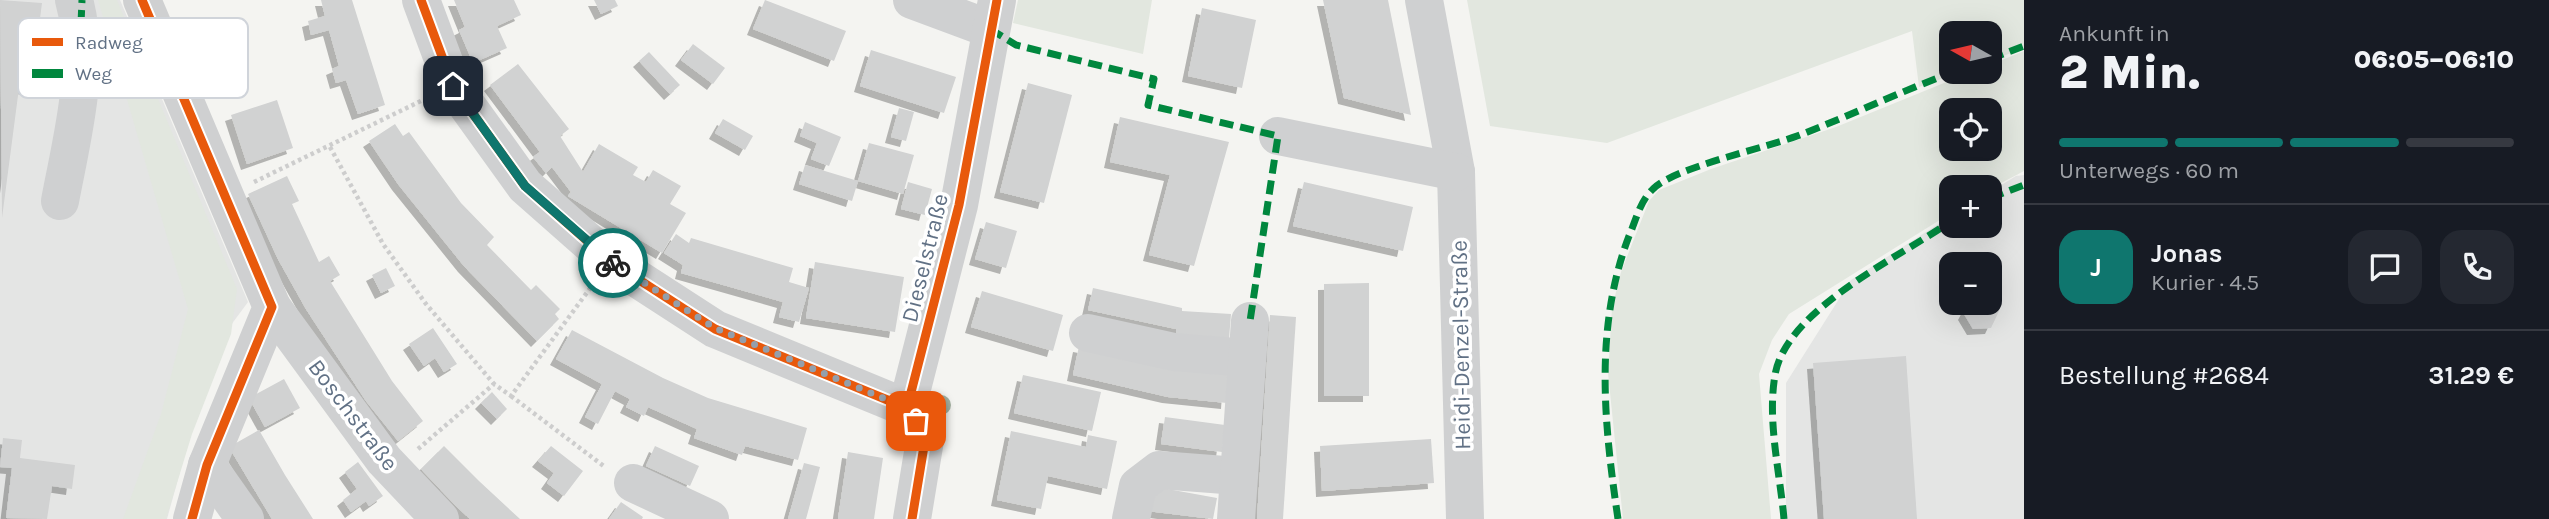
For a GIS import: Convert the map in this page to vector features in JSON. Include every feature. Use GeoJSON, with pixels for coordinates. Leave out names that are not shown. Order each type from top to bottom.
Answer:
{"type":"FeatureCollection","features":[{"type":"Feature","properties":{"kind":"street"},"geometry":{"type":"LineString","coordinates":[[74,0],[79,18]]}},
{"type":"Feature","properties":{"kind":"street","name":"Boschstraße"},"geometry":{"type":"LineString","coordinates":[[142,0],[150,18]]}},
{"type":"Feature","properties":{"kind":"street"},"geometry":{"type":"LineString","coordinates":[[421,0],[453,86],[525,186],[610,261],[715,328],[907,408],[926,434],[912,519]]}},
{"type":"Feature","properties":{"kind":"street","name":"Dieselstraße"},"geometry":{"type":"LineString","coordinates":[[907,408],[959,205],[993,15],[912,0]]}},
{"type":"Feature","properties":{"kind":"street","name":"Heidi-Denzel-Straße"},"geometry":{"type":"LineString","coordinates":[[1424,0],[1456,172],[1465,519]]}},
{"type":"Feature","properties":{"kind":"street"},"geometry":{"type":"LineString","coordinates":[[60,201],[79,98]]}},
{"type":"Feature","properties":{"kind":"street","name":"Boschstraße"},"geometry":{"type":"LineString","coordinates":[[184,98],[272,307],[393,470],[440,519]]}},
{"type":"Feature","properties":{"kind":"street"},"geometry":{"type":"LineString","coordinates":[[1278,136],[1456,172]]}},
{"type":"Feature","properties":{"kind":"street"},"geometry":{"type":"LineString","coordinates":[[192,519],[207,465],[272,307]]}},
{"type":"Feature","properties":{"kind":"street"},"geometry":{"type":"LineString","coordinates":[[1236,519],[1250,321]]}},
{"type":"Feature","properties":{"kind":"street"},"geometry":{"type":"LineString","coordinates":[[1088,332],[1174,352],[1247,358]]}},
{"type":"Feature","properties":{"kind":"street"},"geometry":{"type":"LineString","coordinates":[[207,465],[245,519]]}},
{"type":"Feature","properties":{"kind":"street"},"geometry":{"type":"LineString","coordinates":[[1131,519],[1138,486],[1159,470],[1238,476]]}},
{"type":"Feature","properties":{"kind":"street"},"geometry":{"type":"LineString","coordinates":[[633,483],[710,519]]}},
{"type":"Feature","properties":{"kind":"path"},"geometry":{"type":"LineString","coordinates":[[225,195],[453,86]]}},
{"type":"Feature","properties":{"kind":"path"},"geometry":{"type":"LineString","coordinates":[[330,147],[383,244],[426,304],[494,384],[605,466],[633,483]]}},
{"type":"Feature","properties":{"kind":"path"},"geometry":{"type":"LineString","coordinates":[[510,396],[610,261]]}},
{"type":"Feature","properties":{"kind":"path"},"geometry":{"type":"LineString","coordinates":[[393,470],[494,384]]}},
{"type":"Feature","properties":{"kind":"shaded area"},"geometry":{"type":"Polygon","coordinates":[[[0,0],[120,0],[128,18],[18,18],[18,98],[162,98],[248,302],[214,348],[167,519],[0,519],[0,0]]]}},
{"type":"Feature","properties":{"kind":"shaded area"},"geometry":{"type":"Polygon","coordinates":[[[98,0],[117,0],[124,18],[103,18],[98,0]]]}},
{"type":"Feature","properties":{"kind":"shaded area"},"geometry":{"type":"Polygon","coordinates":[[[1018,0],[1152,0],[1143,54],[1013,23],[1018,0]]]}},
{"type":"Feature","properties":{"kind":"shaded area"},"geometry":{"type":"Polygon","coordinates":[[[1467,0],[2024,0],[2024,48],[2002,56],[2002,21],[1939,21],[1939,80],[1919,87],[1912,31],[1607,143],[1490,126],[1467,0]]]}},
{"type":"Feature","properties":{"kind":"shaded area"},"geometry":{"type":"Polygon","coordinates":[[[2024,51],[2024,171],[2002,183],[2002,175],[1939,175],[1939,220],[1789,314],[1772,340],[1759,374],[1771,519],[1623,519],[1608,373],[1612,308],[1621,272],[1649,201],[1659,190],[1711,169],[1836,127],[1942,84],[2002,84],[2002,60],[2024,51]]]}},
{"type":"Feature","properties":{"kind":"shaded area"},"geometry":{"type":"Polygon","coordinates":[[[127,98],[158,98],[237,289],[231,334],[192,434],[166,519],[123,519],[161,414],[188,309],[127,98]]]}},
{"type":"Feature","properties":{"kind":"shaded area"},"geometry":{"type":"Polygon","coordinates":[[[2024,175],[2024,519],[1786,519],[1786,383],[1851,280],[1939,224],[1939,238],[2002,238],[2002,185],[2016,176],[2024,175]]]}},
{"type":"Feature","properties":{"kind":"building"},"geometry":{"type":"Polygon","coordinates":[[[0,0],[42,3],[40,18],[18,18],[18,96],[2,218],[0,0]]]}},
{"type":"Feature","properties":{"kind":"building"},"geometry":{"type":"Polygon","coordinates":[[[321,0],[352,0],[385,105],[358,114],[346,80],[336,83],[332,69],[339,66],[329,30],[311,35],[308,21],[325,16],[321,0]]]}},
{"type":"Feature","properties":{"kind":"building"},"geometry":{"type":"Polygon","coordinates":[[[454,0],[514,0],[521,15],[497,26],[507,48],[473,63],[459,30],[465,27],[454,0]]]}},
{"type":"Feature","properties":{"kind":"building"},"geometry":{"type":"Polygon","coordinates":[[[594,0],[615,0],[618,6],[601,14],[594,0]]]}},
{"type":"Feature","properties":{"kind":"building"},"geometry":{"type":"Polygon","coordinates":[[[765,0],[846,31],[834,61],[753,29],[765,0]]]}},
{"type":"Feature","properties":{"kind":"building"},"geometry":{"type":"Polygon","coordinates":[[[1323,0],[1388,0],[1411,115],[1344,98],[1323,0]]]}},
{"type":"Feature","properties":{"kind":"building"},"geometry":{"type":"Polygon","coordinates":[[[1202,8],[1256,20],[1242,88],[1188,76],[1202,8]]]}},
{"type":"Feature","properties":{"kind":"building"},"geometry":{"type":"Polygon","coordinates":[[[693,44],[725,68],[713,84],[681,60],[693,44]]]}},
{"type":"Feature","properties":{"kind":"building"},"geometry":{"type":"Polygon","coordinates":[[[871,50],[956,77],[944,113],[860,86],[871,50]]]}},
{"type":"Feature","properties":{"kind":"building"},"geometry":{"type":"Polygon","coordinates":[[[649,52],[680,85],[670,94],[639,61],[649,52]]]}},
{"type":"Feature","properties":{"kind":"building"},"geometry":{"type":"Polygon","coordinates":[[[518,64],[569,129],[560,136],[583,172],[599,144],[638,167],[633,175],[646,182],[653,170],[681,186],[670,204],[686,213],[662,253],[568,196],[571,192],[552,167],[546,173],[533,157],[540,152],[490,85],[518,64]]]}},
{"type":"Feature","properties":{"kind":"building"},"geometry":{"type":"Polygon","coordinates":[[[1028,83],[1072,95],[1044,203],[1000,192],[1028,83]]]}},
{"type":"Feature","properties":{"kind":"building"},"geometry":{"type":"Polygon","coordinates":[[[277,100],[293,148],[247,164],[231,115],[277,100]]]}},
{"type":"Feature","properties":{"kind":"building"},"geometry":{"type":"Polygon","coordinates":[[[899,108],[914,112],[906,141],[891,137],[899,108]]]}},
{"type":"Feature","properties":{"kind":"building"},"geometry":{"type":"Polygon","coordinates":[[[1120,117],[1229,142],[1194,266],[1149,255],[1170,175],[1110,162],[1120,117]]]}},
{"type":"Feature","properties":{"kind":"building"},"geometry":{"type":"Polygon","coordinates":[[[723,119],[753,136],[745,150],[715,133],[723,119]]]}},
{"type":"Feature","properties":{"kind":"building"},"geometry":{"type":"Polygon","coordinates":[[[805,122],[841,137],[829,166],[811,159],[817,143],[800,136],[805,122]]]}},
{"type":"Feature","properties":{"kind":"building"},"geometry":{"type":"Polygon","coordinates":[[[395,124],[403,136],[409,132],[461,203],[494,237],[487,245],[531,290],[536,285],[560,309],[555,314],[559,319],[537,341],[464,266],[398,184],[369,141],[395,124]]]}},
{"type":"Feature","properties":{"kind":"building"},"geometry":{"type":"Polygon","coordinates":[[[869,143],[914,155],[903,194],[858,181],[869,143]]]}},
{"type":"Feature","properties":{"kind":"building"},"geometry":{"type":"Polygon","coordinates":[[[805,165],[858,181],[852,201],[799,184],[805,165]]]}},
{"type":"Feature","properties":{"kind":"building"},"geometry":{"type":"Polygon","coordinates":[[[287,176],[299,201],[292,204],[319,262],[329,256],[340,275],[330,281],[392,381],[423,421],[398,441],[366,401],[306,309],[278,259],[248,194],[287,176]]]}},
{"type":"Feature","properties":{"kind":"building"},"geometry":{"type":"Polygon","coordinates":[[[908,182],[932,189],[925,215],[901,209],[908,182]]]}},
{"type":"Feature","properties":{"kind":"building"},"geometry":{"type":"Polygon","coordinates":[[[1304,182],[1413,207],[1403,251],[1293,226],[1304,182]]]}},
{"type":"Feature","properties":{"kind":"building"},"geometry":{"type":"Polygon","coordinates":[[[986,222],[1017,231],[1006,268],[975,259],[986,222]]]}},
{"type":"Feature","properties":{"kind":"building"},"geometry":{"type":"Polygon","coordinates":[[[676,234],[689,243],[691,238],[793,268],[789,282],[809,288],[799,322],[779,317],[783,302],[681,273],[683,265],[664,253],[676,234]]]}},
{"type":"Feature","properties":{"kind":"building"},"geometry":{"type":"Polygon","coordinates":[[[815,262],[904,277],[895,332],[806,318],[815,262]]]}},
{"type":"Feature","properties":{"kind":"building"},"geometry":{"type":"Polygon","coordinates":[[[386,268],[395,286],[381,293],[372,275],[386,268]]]}},
{"type":"Feature","properties":{"kind":"building"},"geometry":{"type":"Polygon","coordinates":[[[1369,283],[1369,396],[1324,396],[1324,284],[1369,283]]]}},
{"type":"Feature","properties":{"kind":"building"},"geometry":{"type":"Polygon","coordinates":[[[1093,288],[1182,308],[1182,311],[1231,314],[1229,339],[1176,335],[1176,329],[1088,310],[1093,288]]]}},
{"type":"Feature","properties":{"kind":"building"},"geometry":{"type":"Polygon","coordinates":[[[982,291],[1063,315],[1053,351],[971,327],[982,291]]]}},
{"type":"Feature","properties":{"kind":"building"},"geometry":{"type":"Polygon","coordinates":[[[1270,315],[1296,317],[1283,519],[1257,519],[1270,315]]]}},
{"type":"Feature","properties":{"kind":"building"},"geometry":{"type":"Polygon","coordinates":[[[1965,315],[1997,315],[1991,328],[1973,329],[1965,315]]]}},
{"type":"Feature","properties":{"kind":"building"},"geometry":{"type":"Polygon","coordinates":[[[433,328],[457,364],[444,372],[435,358],[424,366],[409,344],[433,328]]]}},
{"type":"Feature","properties":{"kind":"building"},"geometry":{"type":"Polygon","coordinates":[[[572,330],[663,378],[708,398],[807,428],[798,460],[745,446],[742,455],[694,438],[697,429],[648,407],[644,416],[626,407],[630,399],[615,391],[598,424],[585,417],[602,384],[556,359],[572,330]]]}},
{"type":"Feature","properties":{"kind":"building"},"geometry":{"type":"Polygon","coordinates":[[[1079,346],[1229,374],[1227,403],[1168,397],[1073,375],[1079,346]]]}},
{"type":"Feature","properties":{"kind":"building"},"geometry":{"type":"Polygon","coordinates":[[[1906,356],[1917,519],[1824,519],[1813,363],[1906,356]]]}},
{"type":"Feature","properties":{"kind":"building"},"geometry":{"type":"Polygon","coordinates":[[[1023,375],[1101,392],[1092,431],[1014,413],[1023,375]]]}},
{"type":"Feature","properties":{"kind":"building"},"geometry":{"type":"Polygon","coordinates":[[[284,379],[300,408],[265,427],[249,398],[284,379]]]}},
{"type":"Feature","properties":{"kind":"building"},"geometry":{"type":"Polygon","coordinates":[[[492,392],[507,409],[497,419],[481,403],[492,392]]]}},
{"type":"Feature","properties":{"kind":"building"},"geometry":{"type":"Polygon","coordinates":[[[1165,417],[1225,425],[1222,452],[1161,444],[1165,417]]]}},
{"type":"Feature","properties":{"kind":"building"},"geometry":{"type":"Polygon","coordinates":[[[259,430],[313,519],[272,519],[229,447],[259,430]]]}},
{"type":"Feature","properties":{"kind":"building"},"geometry":{"type":"Polygon","coordinates":[[[1011,431],[1086,447],[1088,435],[1117,441],[1107,489],[1048,476],[1041,509],[997,500],[1011,431]]]}},
{"type":"Feature","properties":{"kind":"building"},"geometry":{"type":"Polygon","coordinates":[[[3,438],[22,440],[20,458],[75,465],[72,489],[52,486],[47,519],[6,518],[12,468],[0,467],[3,438]]]}},
{"type":"Feature","properties":{"kind":"building"},"geometry":{"type":"Polygon","coordinates":[[[1431,439],[1434,483],[1322,491],[1320,446],[1431,439]]]}},
{"type":"Feature","properties":{"kind":"building"},"geometry":{"type":"Polygon","coordinates":[[[444,446],[520,519],[470,519],[456,506],[421,469],[444,446]]]}},
{"type":"Feature","properties":{"kind":"building"},"geometry":{"type":"Polygon","coordinates":[[[551,446],[583,471],[564,496],[547,483],[554,473],[538,461],[551,446]]]}},
{"type":"Feature","properties":{"kind":"building"},"geometry":{"type":"Polygon","coordinates":[[[655,446],[699,466],[690,486],[646,466],[655,446]]]}},
{"type":"Feature","properties":{"kind":"building"},"geometry":{"type":"Polygon","coordinates":[[[848,452],[883,458],[874,519],[838,519],[848,452]]]}},
{"type":"Feature","properties":{"kind":"building"},"geometry":{"type":"Polygon","coordinates":[[[358,462],[383,496],[369,506],[366,501],[351,512],[343,500],[357,489],[345,472],[358,462]]]}},
{"type":"Feature","properties":{"kind":"building"},"geometry":{"type":"Polygon","coordinates":[[[804,463],[820,467],[806,519],[788,519],[804,463]]]}},
{"type":"Feature","properties":{"kind":"building"},"geometry":{"type":"Polygon","coordinates":[[[1151,486],[1217,498],[1213,519],[1147,511],[1151,486]]]}},
{"type":"Feature","properties":{"kind":"building"},"geometry":{"type":"Polygon","coordinates":[[[621,502],[643,517],[642,519],[609,519],[621,502]]]}},
{"type":"Feature","properties":{"kind":"marked path"},"geometry":{"type":"LineString","coordinates":[[81,18],[82,0]]}},
{"type":"Feature","properties":{"kind":"marked path"},"geometry":{"type":"LineString","coordinates":[[990,29],[1016,45],[1154,79],[1148,105],[1278,136],[1250,321]]}},
{"type":"Feature","properties":{"kind":"marked path"},"geometry":{"type":"LineString","coordinates":[[2002,54],[2024,46]]}},
{"type":"Feature","properties":{"kind":"marked path"},"geometry":{"type":"LineString","coordinates":[[1618,519],[1606,412],[1606,341],[1618,271],[1636,217],[1649,194],[1664,181],[1679,174],[1797,136],[1939,78]]}},
{"type":"Feature","properties":{"kind":"marked path"},"geometry":{"type":"LineString","coordinates":[[2002,193],[2024,185]]}},
{"type":"Feature","properties":{"kind":"marked path"},"geometry":{"type":"LineString","coordinates":[[1784,519],[1772,410],[1775,375],[1784,351],[1800,328],[1822,307],[1875,269],[1939,229]]}},
{"type":"Feature","properties":{"kind":"cycle path"},"geometry":{"type":"LineString","coordinates":[[142,0],[150,18]]}},
{"type":"Feature","properties":{"kind":"cycle path"},"geometry":{"type":"LineString","coordinates":[[421,0],[453,86],[525,186],[610,261],[715,329],[907,408]]}},
{"type":"Feature","properties":{"kind":"cycle path"},"geometry":{"type":"LineString","coordinates":[[912,519],[926,434],[907,408],[959,205],[997,0]]}},
{"type":"Feature","properties":{"kind":"cycle path"},"geometry":{"type":"LineString","coordinates":[[183,98],[272,307],[207,465],[192,519]]}},
{"type":"Feature","properties":{"kind":"way so far"},"geometry":{"type":"LineString","coordinates":[[613,263],[715,328],[907,408],[916,421]]}},
{"type":"Feature","properties":{"kind":"route"},"geometry":{"type":"LineString","coordinates":[[453,86],[525,186],[613,263]]}}]}
